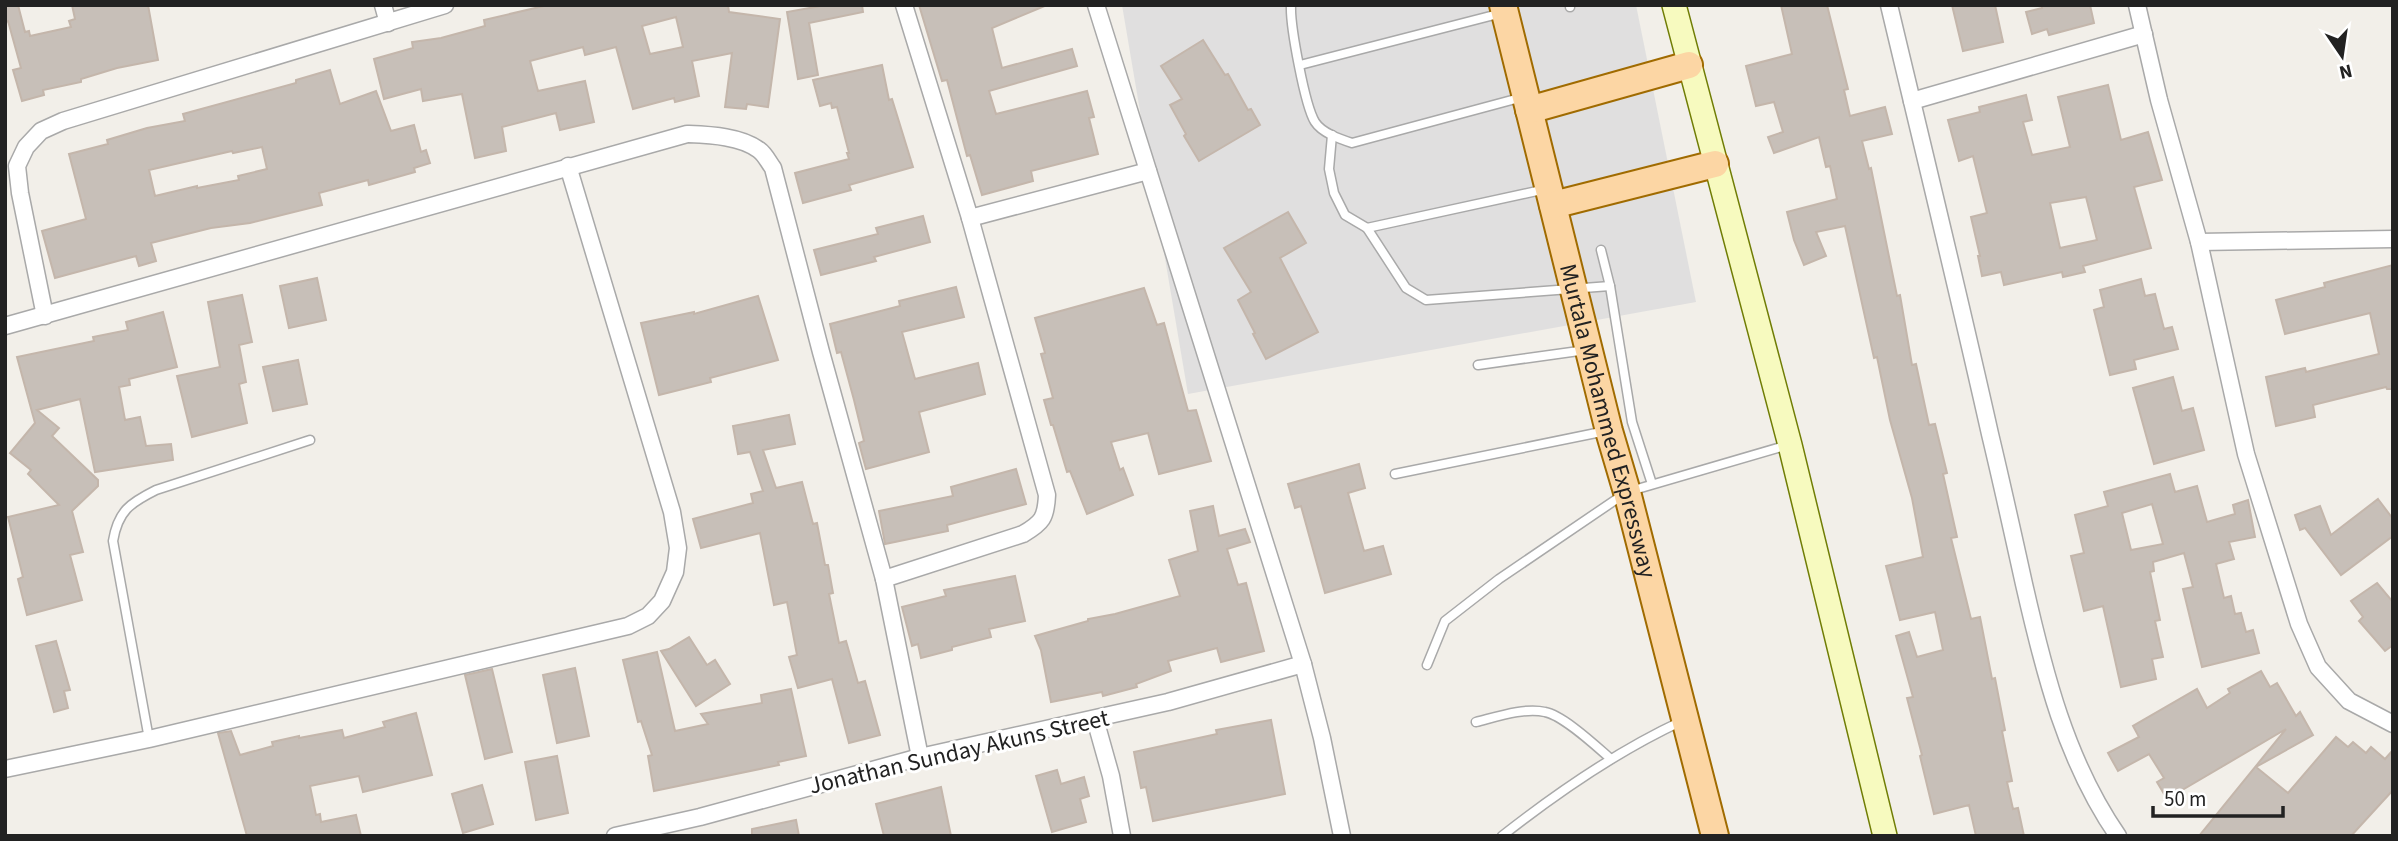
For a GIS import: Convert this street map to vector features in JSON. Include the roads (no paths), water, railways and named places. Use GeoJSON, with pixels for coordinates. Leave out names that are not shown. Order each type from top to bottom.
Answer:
{"type":"FeatureCollection","features":[{"type":"Feature","properties":{"kind":"main road"},"geometry":{"type":"LineString","coordinates":[[1674,5],[1790,445],[1885,836]]}},
{"type":"Feature","properties":{"kind":"main road","name":"Murtala Mohammed Expressway"},"geometry":{"type":"LineString","coordinates":[[1503,9],[1609,431],[1715,836]]}},
{"type":"Feature","properties":{"kind":"main road"},"geometry":{"type":"LineString","coordinates":[[1527,103],[1689,65]]}},
{"type":"Feature","properties":{"kind":"main road"},"geometry":{"type":"LineString","coordinates":[[1550,197],[1715,164]]}},
{"type":"Feature","properties":{"kind":"street"},"geometry":{"type":"LineString","coordinates":[[383,5],[388,23]]}},
{"type":"Feature","properties":{"kind":"street"},"geometry":{"type":"LineString","coordinates":[[45,316],[17,166],[26,147],[41,131],[63,121],[445,5]]}},
{"type":"Feature","properties":{"kind":"street"},"geometry":{"type":"LineString","coordinates":[[884,579],[1023,534],[1036,526],[1046,513],[1047,495],[970,218],[904,5]]}},
{"type":"Feature","properties":{"kind":"street"},"geometry":{"type":"LineString","coordinates":[[1096,5],[1303,664],[1342,836]]}},
{"type":"Feature","properties":{"kind":"street"},"geometry":{"type":"LineString","coordinates":[[1889,5],[2041,656],[2059,719],[2105,818],[2118,836]]}},
{"type":"Feature","properties":{"kind":"street"},"geometry":{"type":"LineString","coordinates":[[2137,5],[2159,100],[2199,242],[2246,454],[2299,625],[2318,667],[2349,701],[2393,724]]}},
{"type":"Feature","properties":{"kind":"street"},"geometry":{"type":"LineString","coordinates":[[1912,101],[2144,34]]}},
{"type":"Feature","properties":{"kind":"street"},"geometry":{"type":"LineString","coordinates":[[5,326],[687,134],[710,135],[745,142],[761,151],[773,168],[884,579],[920,757]]}},
{"type":"Feature","properties":{"kind":"street"},"geometry":{"type":"LineString","coordinates":[[5,769],[149,739],[628,625],[648,616],[662,601],[675,572],[678,548],[672,512],[568,166]]}},
{"type":"Feature","properties":{"kind":"street"},"geometry":{"type":"LineString","coordinates":[[970,218],[1148,171]]}},
{"type":"Feature","properties":{"kind":"street"},"geometry":{"type":"LineString","coordinates":[[2199,242],[2393,239]]}},
{"type":"Feature","properties":{"kind":"street","name":"Jonathan Sunday Akuns Street"},"geometry":{"type":"LineString","coordinates":[[615,836],[700,817],[920,757],[1168,702],[1303,664]]}},
{"type":"Feature","properties":{"kind":"street"},"geometry":{"type":"LineString","coordinates":[[1096,719],[1111,776],[1122,836]]}},
{"type":"Feature","properties":{"kind":"lane"},"geometry":{"type":"LineString","coordinates":[[1291,5],[1300,65],[1315,123],[1332,135],[1352,143],[1527,103]]}},
{"type":"Feature","properties":{"kind":"lane"},"geometry":{"type":"LineString","coordinates":[[1300,65],[1503,9]]}},
{"type":"Feature","properties":{"kind":"lane"},"geometry":{"type":"LineString","coordinates":[[1332,135],[1329,169],[1334,193],[1345,215],[1367,228],[1406,288],[1426,300],[1610,286]]}},
{"type":"Feature","properties":{"kind":"lane"},"geometry":{"type":"LineString","coordinates":[[1367,228],[1550,197]]}},
{"type":"Feature","properties":{"kind":"lane"},"geometry":{"type":"LineString","coordinates":[[1601,250],[1610,286],[1632,422],[1652,484]]}},
{"type":"Feature","properties":{"kind":"lane"},"geometry":{"type":"LineString","coordinates":[[1478,365],[1589,350]]}},
{"type":"Feature","properties":{"kind":"lane"},"geometry":{"type":"LineString","coordinates":[[1395,474],[1609,431]]}},
{"type":"Feature","properties":{"kind":"lane"},"geometry":{"type":"LineString","coordinates":[[149,739],[113,541],[117,521],[136,500],[156,490],[310,440]]}},
{"type":"Feature","properties":{"kind":"lane"},"geometry":{"type":"LineString","coordinates":[[1427,665],[1446,621],[1466,603],[1627,492],[1790,445]]}},
{"type":"Feature","properties":{"kind":"lane"},"geometry":{"type":"LineString","coordinates":[[1476,722],[1511,713],[1546,712],[1580,732],[1611,759]]}},
{"type":"Feature","properties":{"kind":"lane"},"geometry":{"type":"LineString","coordinates":[[1502,836],[1553,796],[1611,759],[1649,736],[1685,720]]}}]}
